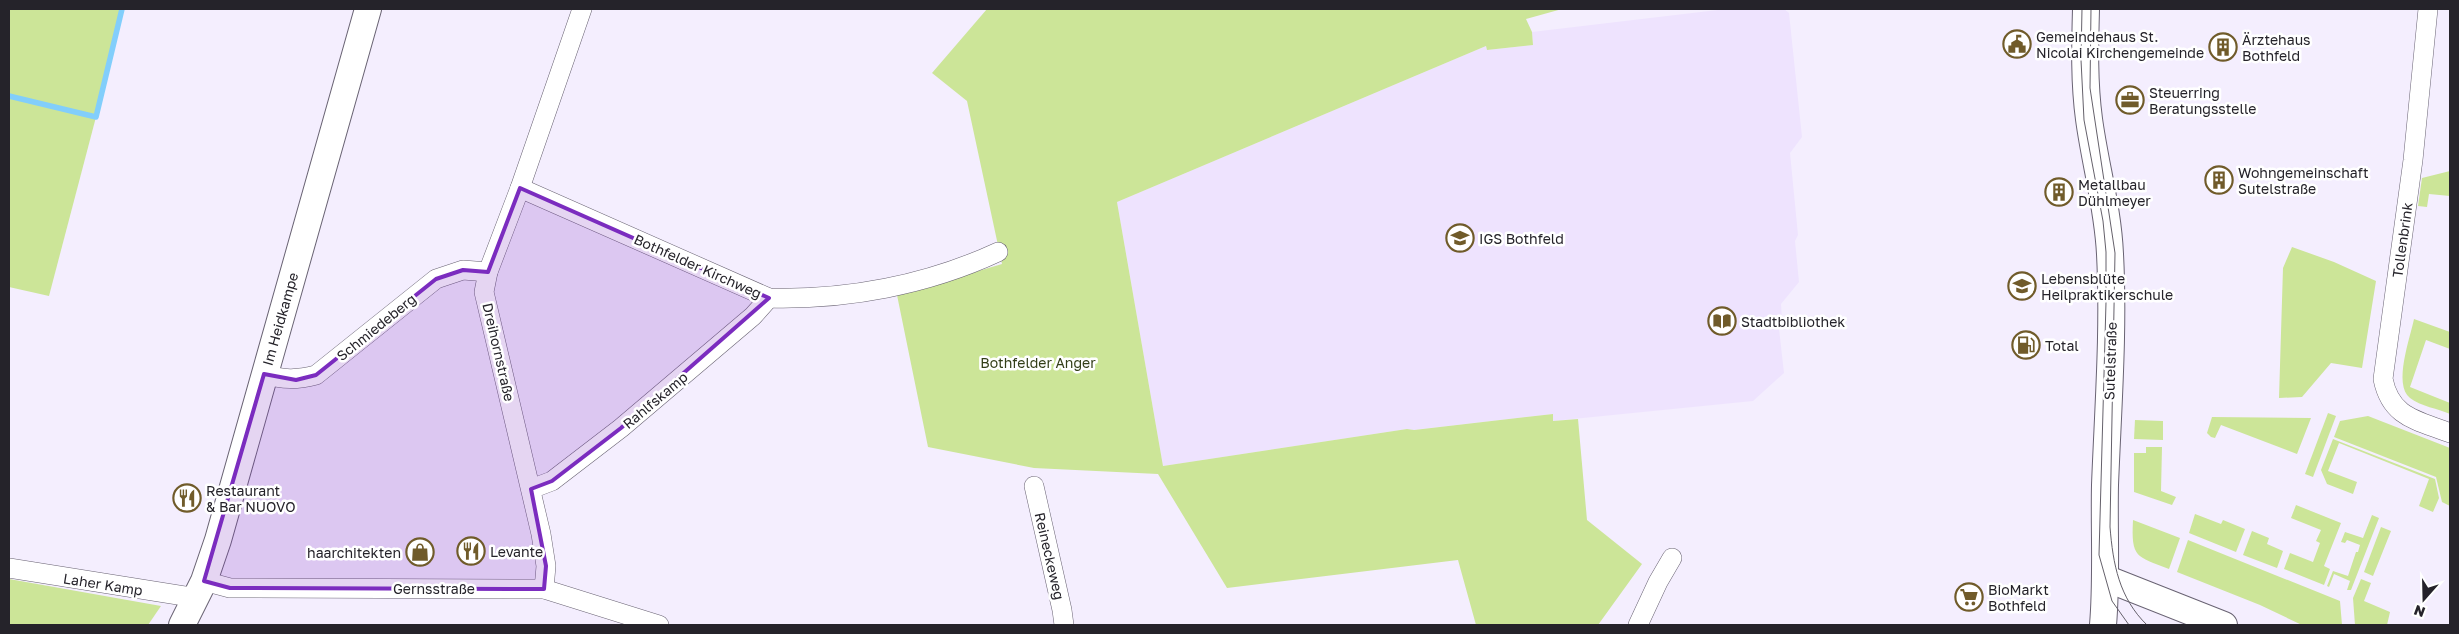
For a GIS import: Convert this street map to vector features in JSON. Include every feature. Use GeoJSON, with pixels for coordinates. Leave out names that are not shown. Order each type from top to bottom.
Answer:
{"type":"FeatureCollection","features":[{"type":"Feature","properties":{"kind":"main road","name":"Im Heidkampe"},"geometry":{"type":"LineString","coordinates":[[182,625],[201,590],[368,9]]}},
{"type":"Feature","properties":{"kind":"main road","name":"Sutelstraße"},"geometry":{"type":"LineString","coordinates":[[2086,9],[2085,60],[2089,120],[2107,220],[2112,302],[2103,625]]}},
{"type":"Feature","properties":{"kind":"main road"},"geometry":{"type":"LineString","coordinates":[[2105,578],[2224,625]]}},
{"type":"Feature","properties":{"kind":"street","name":"Dreihornstraße"},"geometry":{"type":"LineString","coordinates":[[544,589],[546,566],[531,489],[484,292],[488,272],[520,188],[582,9]]}},
{"type":"Feature","properties":{"kind":"street","name":"Tollenbrink"},"geometry":{"type":"LineString","coordinates":[[2428,9],[2413,160],[2383,379],[2386,396],[2394,407],[2408,417],[2450,433]]}},
{"type":"Feature","properties":{"kind":"street","name":"Bothfelder Kirchweg"},"geometry":{"type":"LineString","coordinates":[[520,188],[769,298],[802,299],[913,283],[938,276],[998,252]]}},
{"type":"Feature","properties":{"kind":"street","name":"Schmiedeberg"},"geometry":{"type":"LineString","coordinates":[[264,374],[296,380],[316,375],[436,279],[463,270],[488,272]]}},
{"type":"Feature","properties":{"kind":"street","name":"Rahlfskamp"},"geometry":{"type":"LineString","coordinates":[[531,489],[552,481],[621,428],[753,316],[769,298]]}},
{"type":"Feature","properties":{"kind":"street","name":"Reineckeweg"},"geometry":{"type":"LineString","coordinates":[[1034,486],[1064,625]]}},
{"type":"Feature","properties":{"kind":"street"},"geometry":{"type":"LineString","coordinates":[[1638,625],[1658,582],[1672,558]]}},
{"type":"Feature","properties":{"kind":"street","name":"Laher Kamp"},"geometry":{"type":"LineString","coordinates":[[9,568],[201,590]]}},
{"type":"Feature","properties":{"kind":"street","name":"Gernsstraße"},"geometry":{"type":"LineString","coordinates":[[201,590],[230,588],[544,589],[659,625]]}},
{"type":"Feature","properties":{"kind":"highlighted area"},"geometry":{"type":"Polygon","coordinates":[[[520,188],[769,298],[621,428],[552,481],[531,489],[546,566],[544,589],[230,588],[204,581],[264,374],[296,380],[316,375],[436,279],[463,270],[488,272],[520,188]]]}},
{"type":"Feature","properties":{"kind":"shaded area","name":"IGS Bothfeld"},"geometry":{"type":"Polygon","coordinates":[[[1726,9],[1784,9],[1789,13],[1802,137],[1790,153],[1798,235],[1795,241],[1799,282],[1781,304],[1782,320],[1778,320],[1784,373],[1753,401],[1553,421],[1553,414],[1413,430],[1407,429],[1163,466],[1117,202],[1486,46],[1487,50],[1533,45],[1532,32],[1726,9]]]}},
{"type":"Feature","properties":{"kind":"green space"},"geometry":{"type":"Polygon","coordinates":[[[9,9],[122,9],[49,296],[9,287],[9,9]]]}},
{"type":"Feature","properties":{"kind":"green space","name":"Bothfelder Anger"},"geometry":{"type":"Polygon","coordinates":[[[987,9],[1562,9],[1526,19],[1532,32],[1533,45],[1487,50],[1486,46],[1117,202],[1163,466],[1407,429],[1414,430],[1553,414],[1553,421],[1578,419],[1587,520],[1642,564],[1598,625],[1476,625],[1458,560],[1227,588],[1158,474],[1034,468],[928,447],[897,295],[1002,264],[967,101],[932,73],[987,9]]]}},
{"type":"Feature","properties":{"kind":"green space"},"geometry":{"type":"Polygon","coordinates":[[[2450,171],[2450,196],[2429,194],[2427,207],[2418,206],[2422,178],[2450,171]]]}},
{"type":"Feature","properties":{"kind":"green space"},"geometry":{"type":"Polygon","coordinates":[[[2292,247],[2334,262],[2376,281],[2362,368],[2331,363],[2302,397],[2279,398],[2283,268],[2292,247]]]}},
{"type":"Feature","properties":{"kind":"green space"},"geometry":{"type":"Polygon","coordinates":[[[2414,319],[2450,332],[2450,349],[2426,340],[2410,387],[2450,403],[2450,414],[2414,401],[2405,391],[2403,383],[2404,361],[2414,319]]]}},
{"type":"Feature","properties":{"kind":"green space"},"geometry":{"type":"Polygon","coordinates":[[[2328,413],[2336,416],[2313,477],[2305,474],[2328,413]]]}},
{"type":"Feature","properties":{"kind":"green space"},"geometry":{"type":"Polygon","coordinates":[[[2368,416],[2450,448],[2450,506],[2442,502],[2436,477],[2334,437],[2340,421],[2368,416]]]}},
{"type":"Feature","properties":{"kind":"green space"},"geometry":{"type":"Polygon","coordinates":[[[2212,417],[2311,418],[2297,454],[2221,425],[2215,438],[2211,437],[2207,433],[2212,417]]]}},
{"type":"Feature","properties":{"kind":"green space"},"geometry":{"type":"Polygon","coordinates":[[[2135,420],[2163,421],[2163,440],[2134,439],[2135,420]]]}},
{"type":"Feature","properties":{"kind":"green space"},"geometry":{"type":"Polygon","coordinates":[[[2333,439],[2435,479],[2439,498],[2433,512],[2419,506],[2429,479],[2339,443],[2328,471],[2357,482],[2353,494],[2327,484],[2321,470],[2333,439]]]}},
{"type":"Feature","properties":{"kind":"green space"},"geometry":{"type":"Polygon","coordinates":[[[2146,447],[2162,447],[2161,491],[2176,497],[2172,505],[2134,492],[2134,453],[2146,453],[2146,447]]]}},
{"type":"Feature","properties":{"kind":"green space"},"geometry":{"type":"Polygon","coordinates":[[[2296,505],[2341,523],[2324,566],[2330,569],[2324,585],[2284,569],[2290,553],[2313,562],[2320,543],[2316,541],[2321,530],[2291,518],[2296,505]]]}},
{"type":"Feature","properties":{"kind":"green space"},"geometry":{"type":"Polygon","coordinates":[[[2195,514],[2221,524],[2223,520],[2245,529],[2236,552],[2189,533],[2195,514]]]}},
{"type":"Feature","properties":{"kind":"green space"},"geometry":{"type":"Polygon","coordinates":[[[2372,515],[2379,518],[2351,590],[2347,590],[2350,581],[2334,574],[2329,587],[2327,586],[2333,571],[2348,576],[2356,552],[2358,552],[2360,545],[2347,540],[2345,543],[2341,542],[2345,532],[2363,538],[2372,515]]]}},
{"type":"Feature","properties":{"kind":"green space"},"geometry":{"type":"Polygon","coordinates":[[[2133,520],[2180,538],[2169,569],[2149,561],[2138,554],[2133,542],[2133,520]]]}},
{"type":"Feature","properties":{"kind":"green space"},"geometry":{"type":"Polygon","coordinates":[[[2381,527],[2391,531],[2373,576],[2364,572],[2381,527]]]}},
{"type":"Feature","properties":{"kind":"green space"},"geometry":{"type":"Polygon","coordinates":[[[2252,531],[2269,538],[2267,544],[2283,551],[2277,568],[2243,555],[2252,531]]]}},
{"type":"Feature","properties":{"kind":"green space"},"geometry":{"type":"Polygon","coordinates":[[[2188,540],[2340,601],[2342,625],[2302,625],[2260,605],[2177,572],[2188,540]]]}},
{"type":"Feature","properties":{"kind":"green space"},"geometry":{"type":"Polygon","coordinates":[[[9,579],[161,606],[148,625],[9,625],[9,579]]]}},
{"type":"Feature","properties":{"kind":"green space"},"geometry":{"type":"Polygon","coordinates":[[[2361,579],[2371,583],[2364,601],[2390,612],[2387,625],[2355,625],[2353,598],[2361,579]]]}},
{"type":"Feature","properties":{"kind":"waterway"},"geometry":{"type":"LineString","coordinates":[[9,96],[96,117],[122,9]]}},
{"type":"Feature","properties":{"kind":"tram line"},"geometry":{"type":"LineString","coordinates":[[2082,9],[2081,60],[2084,120],[2103,221],[2106,252],[2099,555],[2112,601],[2129,625]]}},
{"type":"Feature","properties":{"kind":"tram line"},"geometry":{"type":"LineString","coordinates":[[2091,9],[2090,88],[2115,253],[2110,527],[2113,554],[2119,580],[2130,604],[2147,625]]}},
{"type":"Feature","properties":{"kind":"place","name":"Gemeindehaus St. Nicolai Kirchengemeinde"},"geometry":{"type":"Point","coordinates":[2017,44]}},
{"type":"Feature","properties":{"kind":"place","name":"Ärztehaus Bothfeld"},"geometry":{"type":"Point","coordinates":[2223,47]}},
{"type":"Feature","properties":{"kind":"place","name":"Steuerring Beratungsstelle"},"geometry":{"type":"Point","coordinates":[2130,100]}},
{"type":"Feature","properties":{"kind":"place","name":"Wohngemeinschaft Sutelstraße"},"geometry":{"type":"Point","coordinates":[2219,180]}},
{"type":"Feature","properties":{"kind":"place","name":"Metallbau Dühlmeyer"},"geometry":{"type":"Point","coordinates":[2059,192]}},
{"type":"Feature","properties":{"kind":"place","name":"IGS Bothfeld"},"geometry":{"type":"Point","coordinates":[1460,238]}},
{"type":"Feature","properties":{"kind":"place","name":"Lebensblüte Heilpraktikerschule"},"geometry":{"type":"Point","coordinates":[2022,286]}},
{"type":"Feature","properties":{"kind":"place","name":"Stadtbibliothek"},"geometry":{"type":"Point","coordinates":[1722,321]}},
{"type":"Feature","properties":{"kind":"place","name":"Total"},"geometry":{"type":"Point","coordinates":[2026,345]}},
{"type":"Feature","properties":{"kind":"place","name":"Restaurant & Bar NUOVO"},"geometry":{"type":"Point","coordinates":[187,498]}},
{"type":"Feature","properties":{"kind":"place","name":"Levante"},"geometry":{"type":"Point","coordinates":[471,551]}},
{"type":"Feature","properties":{"kind":"place","name":"haarchitekten"},"geometry":{"type":"Point","coordinates":[420,552]}},
{"type":"Feature","properties":{"kind":"place","name":"BioMarkt Bothfeld"},"geometry":{"type":"Point","coordinates":[1969,597]}}]}
